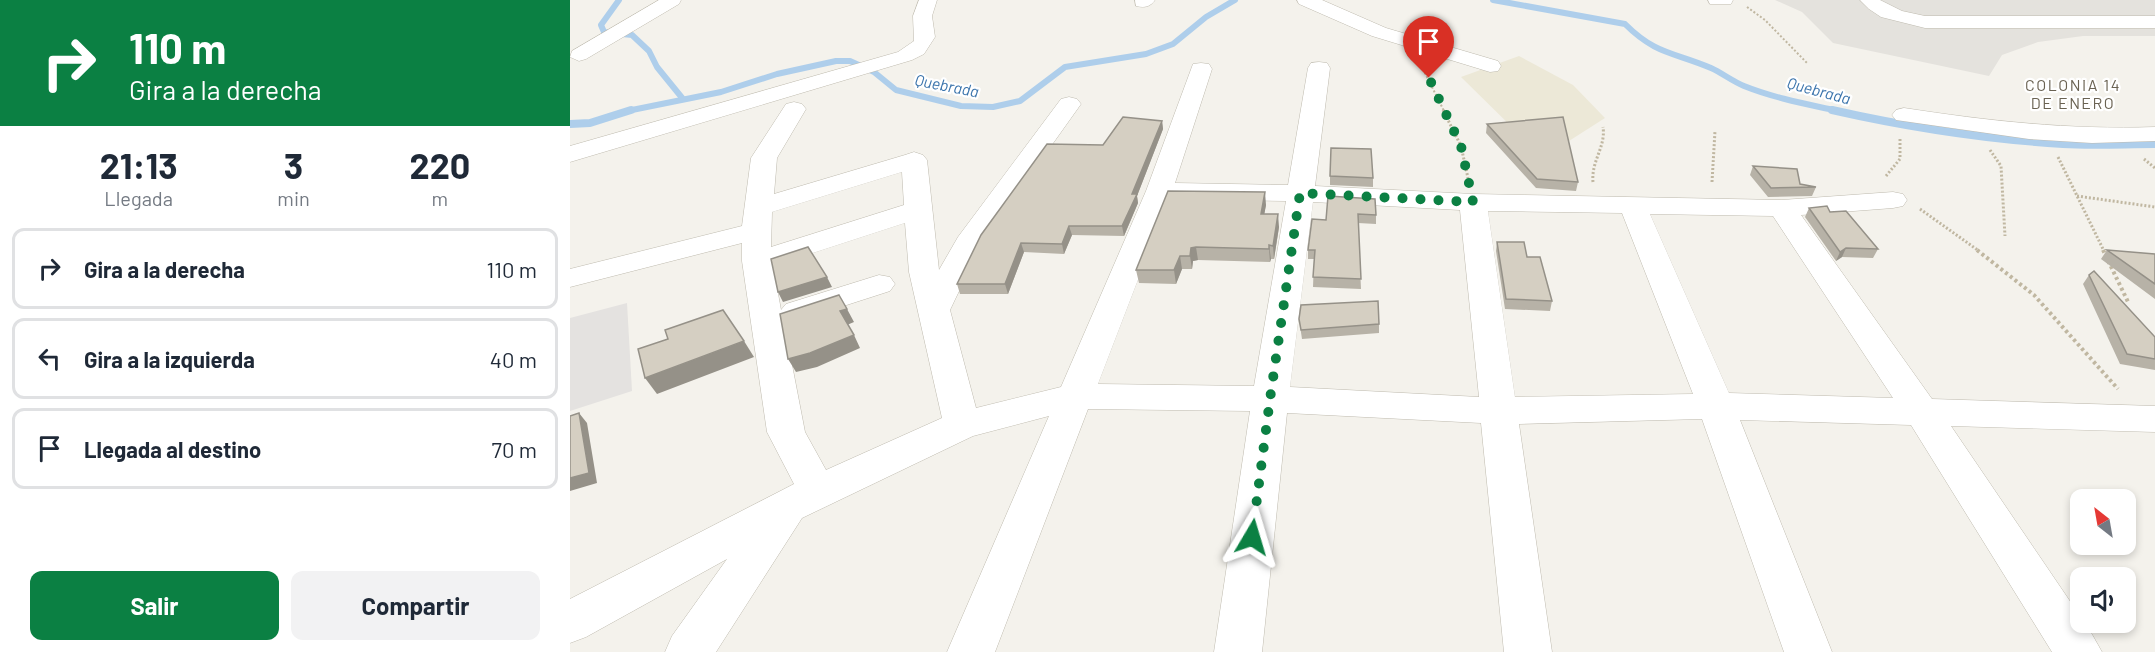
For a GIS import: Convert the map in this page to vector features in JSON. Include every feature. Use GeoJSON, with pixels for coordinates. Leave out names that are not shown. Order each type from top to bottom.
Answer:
{"type":"FeatureCollection","features":[{"type":"Feature","properties":{"kind":"street"},"geometry":{"type":"LineString","coordinates":[[579,55],[672,0]]}},
{"type":"Feature","properties":{"kind":"street"},"geometry":{"type":"LineString","coordinates":[[570,154],[891,61],[922,47],[925,41],[923,11],[928,0]]}},
{"type":"Feature","properties":{"kind":"street"},"geometry":{"type":"LineString","coordinates":[[1306,0],[1379,32],[1408,39],[1490,66]]}},
{"type":"Feature","properties":{"kind":"street"},"geometry":{"type":"LineString","coordinates":[[1717,0],[1724,0]]}},
{"type":"Feature","properties":{"kind":"street"},"geometry":{"type":"LineString","coordinates":[[1869,0],[1878,10],[1898,17],[1925,22],[2155,22]]}},
{"type":"Feature","properties":{"kind":"street"},"geometry":{"type":"LineString","coordinates":[[1238,652],[1270,399],[1319,68]]}},
{"type":"Feature","properties":{"kind":"street"},"geometry":{"type":"LineString","coordinates":[[971,652],[1159,191],[1201,69]]}},
{"type":"Feature","properties":{"kind":"street"},"geometry":{"type":"LineString","coordinates":[[933,312],[968,243],[1069,104]]}},
{"type":"Feature","properties":{"kind":"street"},"geometry":{"type":"LineString","coordinates":[[689,652],[802,499],[786,432],[767,321],[757,233],[764,158],[794,109]]}},
{"type":"Feature","properties":{"kind":"street"},"geometry":{"type":"LineString","coordinates":[[1902,124],[2118,137],[2155,134]]}},
{"type":"Feature","properties":{"kind":"street"},"geometry":{"type":"LineString","coordinates":[[757,233],[914,160],[924,272],[962,425]]}},
{"type":"Feature","properties":{"kind":"street"},"geometry":{"type":"LineString","coordinates":[[1159,191],[1300,193],[1473,202],[1782,208],[1893,200]]}},
{"type":"Feature","properties":{"kind":"street"},"geometry":{"type":"LineString","coordinates":[[1473,202],[1528,652]]}},
{"type":"Feature","properties":{"kind":"street"},"geometry":{"type":"LineString","coordinates":[[1614,205],[1716,406],[1808,652]]}},
{"type":"Feature","properties":{"kind":"street"},"geometry":{"type":"LineString","coordinates":[[1782,208],[1922,413],[2078,652]]}},
{"type":"Feature","properties":{"kind":"street"},"geometry":{"type":"LineString","coordinates":[[570,278],[757,233],[918,209]]}},
{"type":"Feature","properties":{"kind":"street"},"geometry":{"type":"LineString","coordinates":[[767,321],[879,284]]}},
{"type":"Feature","properties":{"kind":"street"},"geometry":{"type":"LineString","coordinates":[[570,622],[802,499],[962,425],[1075,396],[1270,399],[1499,411],[1716,406],[2151,423]]}},
{"type":"Feature","properties":{"kind":"path"},"geometry":{"type":"LineString","coordinates":[[1724,0],[1750,8],[1808,64]]}},
{"type":"Feature","properties":{"kind":"path"},"geometry":{"type":"LineString","coordinates":[[1423,69],[1461,146],[1473,202]]}},
{"type":"Feature","properties":{"kind":"path"},"geometry":{"type":"LineString","coordinates":[[1902,124],[1900,159],[1875,188],[1882,196],[1918,208],[1967,242],[2034,295],[2151,423]]}},
{"type":"Feature","properties":{"kind":"path"},"geometry":{"type":"LineString","coordinates":[[1603,127],[1604,145],[1595,158],[1591,172],[1614,205]]}},
{"type":"Feature","properties":{"kind":"path"},"geometry":{"type":"LineString","coordinates":[[1711,207],[1715,131]]}},
{"type":"Feature","properties":{"kind":"path"},"geometry":{"type":"LineString","coordinates":[[1984,142],[2001,166],[2005,236]]}},
{"type":"Feature","properties":{"kind":"path"},"geometry":{"type":"LineString","coordinates":[[2054,148],[2129,304]]}},
{"type":"Feature","properties":{"kind":"path"},"geometry":{"type":"LineString","coordinates":[[2077,196],[2155,207]]}},
{"type":"Feature","properties":{"kind":"shaded area"},"geometry":{"type":"Polygon","coordinates":[[[1775,0],[2155,0],[2155,36],[2083,36],[2038,42],[2002,55],[1989,76],[1833,43],[1802,12],[1775,0]]]}},
{"type":"Feature","properties":{"kind":"shaded area"},"geometry":{"type":"Polygon","coordinates":[[[1519,56],[1573,85],[1605,118],[1569,141],[1535,150],[1461,77],[1519,56]]]}},
{"type":"Feature","properties":{"kind":"shaded area"},"geometry":{"type":"Polygon","coordinates":[[[627,303],[632,391],[570,411],[570,318],[627,303]]]}},
{"type":"Feature","properties":{"kind":"building"},"geometry":{"type":"Polygon","coordinates":[[[1123,117],[1162,121],[1132,194],[1137,194],[1122,226],[1069,226],[1062,244],[1021,243],[1005,284],[957,284],[981,235],[1047,144],[1103,145],[1123,117]]]}},
{"type":"Feature","properties":{"kind":"building"},"geometry":{"type":"Polygon","coordinates":[[[1563,117],[1578,182],[1537,179],[1487,124],[1563,117]]]}},
{"type":"Feature","properties":{"kind":"building"},"geometry":{"type":"Polygon","coordinates":[[[1331,148],[1371,149],[1373,178],[1330,176],[1331,148]]]}},
{"type":"Feature","properties":{"kind":"building"},"geometry":{"type":"Polygon","coordinates":[[[1753,166],[1797,169],[1800,184],[1816,187],[1771,188],[1753,166]]]}},
{"type":"Feature","properties":{"kind":"building"},"geometry":{"type":"Polygon","coordinates":[[[1168,191],[1265,192],[1261,214],[1278,214],[1273,246],[1269,245],[1269,249],[1196,247],[1191,248],[1190,256],[1180,256],[1174,270],[1136,270],[1168,191]]]}},
{"type":"Feature","properties":{"kind":"building"},"geometry":{"type":"Polygon","coordinates":[[[1328,196],[1375,199],[1376,215],[1358,214],[1361,279],[1313,277],[1315,250],[1308,250],[1312,219],[1326,220],[1328,196]]]}},
{"type":"Feature","properties":{"kind":"building"},"geometry":{"type":"Polygon","coordinates":[[[1827,206],[1830,212],[1846,211],[1878,249],[1846,248],[1840,252],[1809,208],[1827,206]]]}},
{"type":"Feature","properties":{"kind":"building"},"geometry":{"type":"Polygon","coordinates":[[[1497,242],[1524,242],[1527,257],[1540,257],[1552,301],[1506,299],[1497,242]]]}},
{"type":"Feature","properties":{"kind":"building"},"geometry":{"type":"Polygon","coordinates":[[[808,247],[827,277],[778,292],[771,259],[808,247]]]}},
{"type":"Feature","properties":{"kind":"building"},"geometry":{"type":"Polygon","coordinates":[[[2107,250],[2155,254],[2155,284],[2107,250]]]}},
{"type":"Feature","properties":{"kind":"building"},"geometry":{"type":"Polygon","coordinates":[[[2094,271],[2155,337],[2155,359],[2127,354],[2089,275],[2094,271]]]}},
{"type":"Feature","properties":{"kind":"building"},"geometry":{"type":"Polygon","coordinates":[[[839,295],[847,309],[840,311],[854,335],[810,353],[788,359],[780,314],[839,295]]]}},
{"type":"Feature","properties":{"kind":"building"},"geometry":{"type":"Polygon","coordinates":[[[1378,301],[1379,324],[1301,330],[1299,319],[1301,305],[1378,301]]]}},
{"type":"Feature","properties":{"kind":"building"},"geometry":{"type":"Polygon","coordinates":[[[723,310],[744,341],[645,378],[638,349],[668,339],[665,330],[723,310]]]}},
{"type":"Feature","properties":{"kind":"building"},"geometry":{"type":"Polygon","coordinates":[[[579,413],[589,473],[570,478],[570,416],[579,413]]]}},
{"type":"Feature","properties":{"kind":"waterway"},"geometry":{"type":"LineString","coordinates":[[619,0],[601,25],[604,32],[632,35],[649,51],[657,67],[683,99]]}},
{"type":"Feature","properties":{"kind":"waterway","name":"Quebrada"},"geometry":{"type":"LineString","coordinates":[[629,111],[721,92],[777,74],[836,61],[850,61],[874,72],[896,90],[961,106],[993,107],[1020,101],[1065,67],[1146,54],[1173,44],[1206,17],[1235,0]]}},
{"type":"Feature","properties":{"kind":"waterway","name":"Quebrada"},"geometry":{"type":"LineString","coordinates":[[1493,0],[1625,24],[1646,42],[1666,52],[1711,68],[1744,86],[1778,97],[1838,111]]}},
{"type":"Feature","properties":{"kind":"waterway","name":"Quebrada"},"geometry":{"type":"LineString","coordinates":[[1832,110],[1976,136],[2074,145],[2155,144]]}},
{"type":"Feature","properties":{"kind":"waterway","name":"Quebrada"},"geometry":{"type":"LineString","coordinates":[[570,124],[590,123],[629,111]]}},
{"type":"Feature","properties":{"kind":"district","name":"COLONIA 14 DE ENERO"},"geometry":{"type":"Point","coordinates":[2073,93]}},
{"type":"Feature","properties":{"kind":"route"},"geometry":{"type":"LineString","coordinates":[[1252,537],[1300,193],[1473,202],[1461,146],[1429,78]]}}]}
